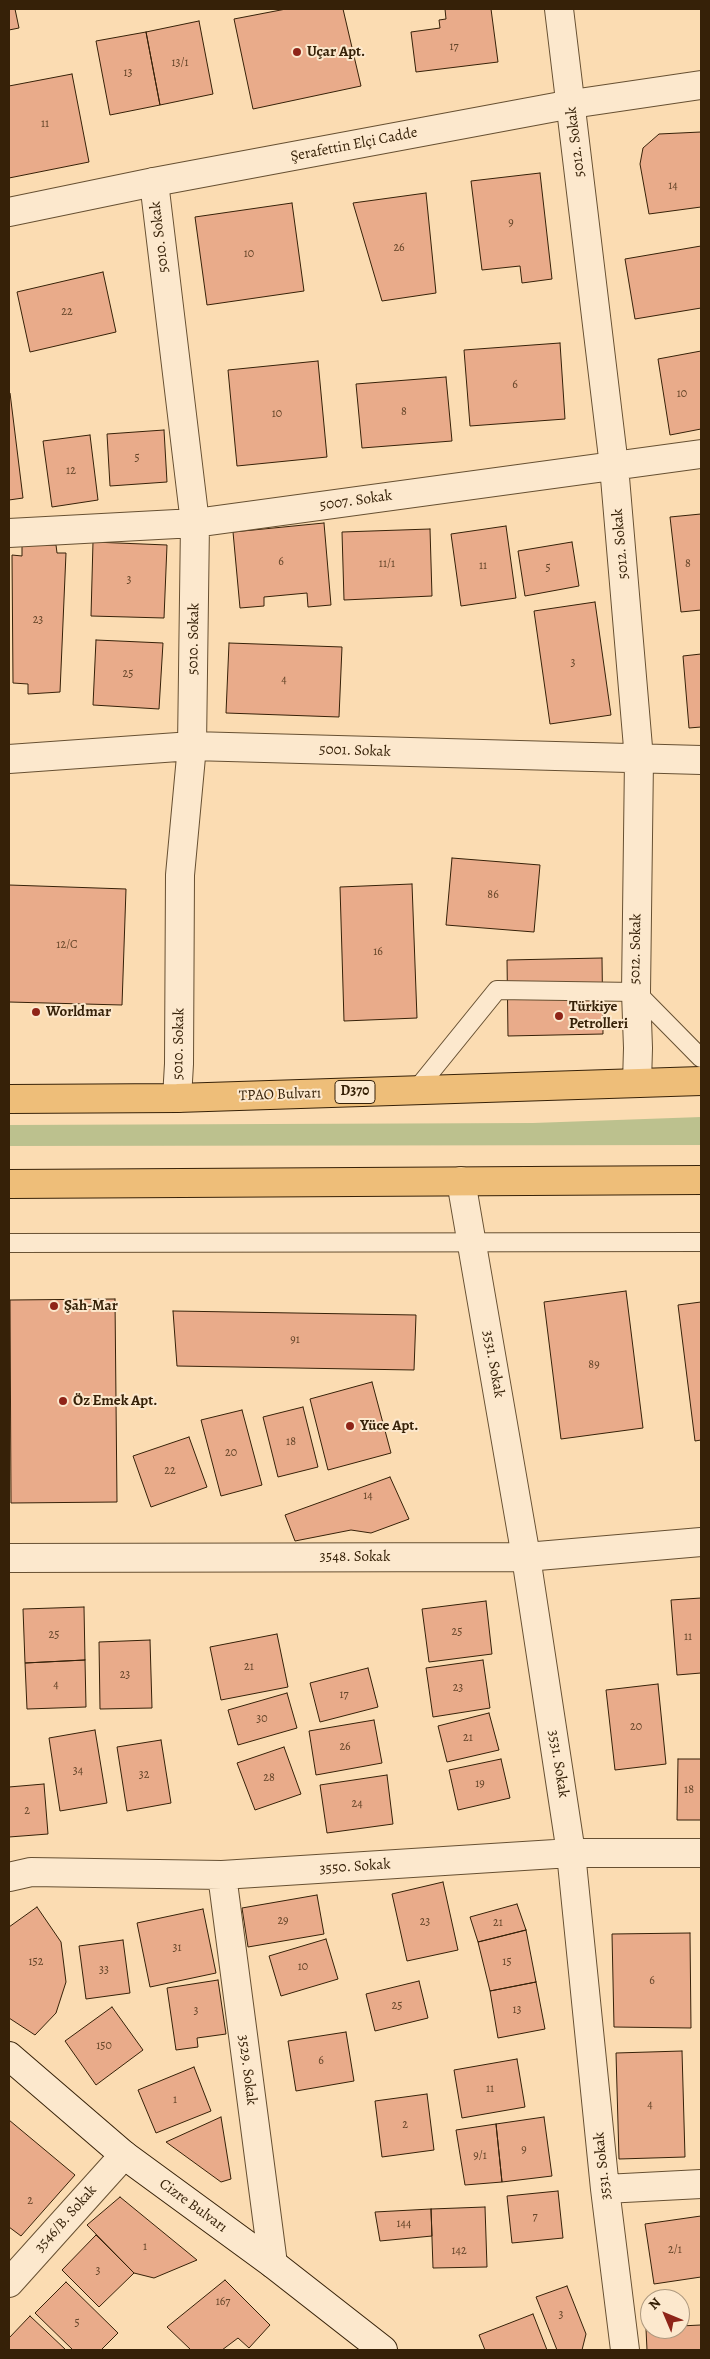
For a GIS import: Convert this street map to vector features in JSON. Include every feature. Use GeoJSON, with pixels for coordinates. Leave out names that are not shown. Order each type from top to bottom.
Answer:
{"type":"FeatureCollection","features":[{"type":"Feature","properties":{"kind":"highway","name":"TPAO Bulvarı"},"geometry":{"type":"LineString","coordinates":[[9,1099],[177,1098],[701,1082]]}},
{"type":"Feature","properties":{"kind":"highway"},"geometry":{"type":"LineString","coordinates":[[9,1184],[701,1180]]}},
{"type":"Feature","properties":{"kind":"street","name":"5012. Sokak"},"geometry":{"type":"LineString","coordinates":[[559,9],[572,104],[614,466],[639,759],[636,992],[638,1048],[636,1083]]}},
{"type":"Feature","properties":{"kind":"street","name":"Şerafettin Elçi Cadde"},"geometry":{"type":"LineString","coordinates":[[9,212],[154,182],[572,104],[701,84]]}},
{"type":"Feature","properties":{"kind":"street","name":"5010. Sokak"},"geometry":{"type":"LineString","coordinates":[[154,182],[195,523],[192,746],[180,875],[179,1064],[177,1098]]}},
{"type":"Feature","properties":{"kind":"street","name":"5007. Sokak"},"geometry":{"type":"LineString","coordinates":[[9,533],[195,523],[701,454]]}},
{"type":"Feature","properties":{"kind":"street","name":"5001. Sokak"},"geometry":{"type":"LineString","coordinates":[[9,759],[192,746],[701,760]]}},
{"type":"Feature","properties":{"kind":"street","name":"3531. Sokak"},"geometry":{"type":"LineString","coordinates":[[461,1181],[526,1557],[571,1853],[605,2188],[625,2350]]}},
{"type":"Feature","properties":{"kind":"street","name":"3548. Sokak"},"geometry":{"type":"LineString","coordinates":[[9,1558],[526,1557],[701,1542]]}},
{"type":"Feature","properties":{"kind":"street","name":"3550. Sokak"},"geometry":{"type":"LineString","coordinates":[[9,1877],[31,1872],[222,1875],[571,1853],[701,1853]]}},
{"type":"Feature","properties":{"kind":"street","name":"3529. Sokak"},"geometry":{"type":"LineString","coordinates":[[222,1875],[272,2264]]}},
{"type":"Feature","properties":{"kind":"street","name":"Cizre Bulvarı"},"geometry":{"type":"LineString","coordinates":[[9,2056],[124,2155],[272,2264],[383,2350]]}},
{"type":"Feature","properties":{"kind":"street","name":"3546/B. Sokak"},"geometry":{"type":"LineString","coordinates":[[9,2283],[124,2155]]}},
{"type":"Feature","properties":{"kind":"street"},"geometry":{"type":"LineString","coordinates":[[605,2188],[701,2184]]}},
{"type":"Feature","properties":{"kind":"lane"},"geometry":{"type":"LineString","coordinates":[[416,1090],[497,990],[636,992],[701,1058]]}},
{"type":"Feature","properties":{"kind":"lane"},"geometry":{"type":"LineString","coordinates":[[9,1243],[472,1244],[701,1242]]}},
{"type":"Feature","properties":{"kind":"green space"},"geometry":{"type":"Polygon","coordinates":[[[701,1117],[701,1145],[9,1146],[9,1125],[533,1123],[701,1117]]]}},
{"type":"Feature","properties":{"kind":"building"},"geometry":{"type":"Polygon","coordinates":[[[9,9],[15,9],[19,28],[9,30],[9,9]]]}},
{"type":"Feature","properties":{"kind":"building","name":"Uçar Apt."},"geometry":{"type":"Polygon","coordinates":[[[286,9],[343,9],[361,86],[253,109],[234,19],[286,9]]]}},
{"type":"Feature","properties":{"kind":"building"},"geometry":{"type":"Polygon","coordinates":[[[445,9],[491,9],[498,62],[416,72],[411,32],[440,28],[439,20],[446,19],[445,9]]]}},
{"type":"Feature","properties":{"kind":"building"},"geometry":{"type":"Polygon","coordinates":[[[199,21],[213,94],[160,105],[146,32],[199,21]]]}},
{"type":"Feature","properties":{"kind":"building"},"geometry":{"type":"Polygon","coordinates":[[[146,32],[160,105],[110,115],[96,41],[146,32]]]}},
{"type":"Feature","properties":{"kind":"building"},"geometry":{"type":"Polygon","coordinates":[[[72,74],[89,162],[9,178],[9,86],[72,74]]]}},
{"type":"Feature","properties":{"kind":"building"},"geometry":{"type":"Polygon","coordinates":[[[701,132],[701,207],[649,214],[640,164],[643,148],[659,134],[701,132]]]}},
{"type":"Feature","properties":{"kind":"building"},"geometry":{"type":"Polygon","coordinates":[[[540,173],[552,279],[522,283],[520,266],[482,270],[471,181],[540,173]]]}},
{"type":"Feature","properties":{"kind":"building"},"geometry":{"type":"Polygon","coordinates":[[[426,193],[436,293],[382,301],[353,203],[426,193]]]}},
{"type":"Feature","properties":{"kind":"building"},"geometry":{"type":"Polygon","coordinates":[[[292,203],[304,291],[207,305],[195,217],[292,203]]]}},
{"type":"Feature","properties":{"kind":"building"},"geometry":{"type":"Polygon","coordinates":[[[701,246],[701,308],[635,319],[625,259],[701,246]]]}},
{"type":"Feature","properties":{"kind":"building"},"geometry":{"type":"Polygon","coordinates":[[[103,272],[116,332],[30,352],[17,292],[103,272]]]}},
{"type":"Feature","properties":{"kind":"building"},"geometry":{"type":"Polygon","coordinates":[[[560,343],[565,419],[470,426],[464,350],[560,343]]]}},
{"type":"Feature","properties":{"kind":"building"},"geometry":{"type":"Polygon","coordinates":[[[701,351],[701,429],[670,435],[658,359],[701,351]]]}},
{"type":"Feature","properties":{"kind":"building"},"geometry":{"type":"Polygon","coordinates":[[[318,361],[327,457],[237,466],[228,370],[318,361]]]}},
{"type":"Feature","properties":{"kind":"building"},"geometry":{"type":"Polygon","coordinates":[[[446,377],[452,441],[362,448],[356,384],[446,377]]]}},
{"type":"Feature","properties":{"kind":"building"},"geometry":{"type":"Polygon","coordinates":[[[9,393],[23,498],[9,500],[9,393]]]}},
{"type":"Feature","properties":{"kind":"building"},"geometry":{"type":"Polygon","coordinates":[[[164,430],[167,482],[110,486],[107,434],[164,430]]]}},
{"type":"Feature","properties":{"kind":"building"},"geometry":{"type":"Polygon","coordinates":[[[90,435],[98,500],[52,507],[43,441],[90,435]]]}},
{"type":"Feature","properties":{"kind":"building"},"geometry":{"type":"Polygon","coordinates":[[[701,514],[701,610],[681,612],[670,517],[701,514]]]}},
{"type":"Feature","properties":{"kind":"building"},"geometry":{"type":"Polygon","coordinates":[[[324,523],[331,605],[308,607],[307,593],[264,597],[264,606],[240,608],[233,532],[324,523]]]}},
{"type":"Feature","properties":{"kind":"building"},"geometry":{"type":"Polygon","coordinates":[[[506,526],[516,598],[461,606],[451,534],[506,526]]]}},
{"type":"Feature","properties":{"kind":"building"},"geometry":{"type":"Polygon","coordinates":[[[430,529],[432,596],[344,600],[342,532],[430,529]]]}},
{"type":"Feature","properties":{"kind":"building"},"geometry":{"type":"Polygon","coordinates":[[[93,542],[167,545],[164,618],[91,616],[93,542]]]}},
{"type":"Feature","properties":{"kind":"building"},"geometry":{"type":"Polygon","coordinates":[[[572,542],[579,586],[525,596],[518,551],[572,542]]]}},
{"type":"Feature","properties":{"kind":"building"},"geometry":{"type":"Polygon","coordinates":[[[22,545],[56,545],[57,553],[66,553],[60,692],[28,694],[28,684],[13,683],[12,555],[22,556],[22,545]]]}},
{"type":"Feature","properties":{"kind":"building"},"geometry":{"type":"Polygon","coordinates":[[[595,602],[611,715],[550,724],[534,611],[595,602]]]}},
{"type":"Feature","properties":{"kind":"building"},"geometry":{"type":"Polygon","coordinates":[[[96,640],[163,643],[159,709],[93,705],[96,640]]]}},
{"type":"Feature","properties":{"kind":"building"},"geometry":{"type":"Polygon","coordinates":[[[229,643],[342,647],[339,717],[226,713],[229,643]]]}},
{"type":"Feature","properties":{"kind":"building"},"geometry":{"type":"Polygon","coordinates":[[[701,654],[701,727],[689,728],[683,656],[701,654]]]}},
{"type":"Feature","properties":{"kind":"building"},"geometry":{"type":"Polygon","coordinates":[[[452,858],[540,865],[534,932],[446,925],[452,858]]]}},
{"type":"Feature","properties":{"kind":"building"},"geometry":{"type":"Polygon","coordinates":[[[412,884],[417,1018],[344,1021],[340,887],[412,884]]]}},
{"type":"Feature","properties":{"kind":"building"},"geometry":{"type":"Polygon","coordinates":[[[9,885],[126,889],[122,1005],[9,1002],[9,885]]]}},
{"type":"Feature","properties":{"kind":"building"},"geometry":{"type":"Polygon","coordinates":[[[602,958],[603,1034],[508,1036],[507,960],[602,958]]]}},
{"type":"Feature","properties":{"kind":"building"},"geometry":{"type":"Polygon","coordinates":[[[626,1291],[643,1428],[561,1439],[544,1302],[626,1291]]]}},
{"type":"Feature","properties":{"kind":"building","name":"Öz Emek Apt."},"geometry":{"type":"Polygon","coordinates":[[[115,1299],[117,1502],[11,1503],[10,1300],[115,1299]]]}},
{"type":"Feature","properties":{"kind":"building"},"geometry":{"type":"Polygon","coordinates":[[[701,1302],[701,1440],[695,1441],[678,1305],[701,1302]]]}},
{"type":"Feature","properties":{"kind":"building","name":"Öz Emek Apt."},"geometry":{"type":"Polygon","coordinates":[[[173,1311],[416,1315],[414,1370],[177,1366],[173,1311]]]}},
{"type":"Feature","properties":{"kind":"building","name":"Yüce Apt."},"geometry":{"type":"Polygon","coordinates":[[[372,1382],[391,1453],[328,1470],[310,1399],[372,1382]]]}},
{"type":"Feature","properties":{"kind":"building"},"geometry":{"type":"Polygon","coordinates":[[[303,1407],[318,1467],[278,1477],[263,1417],[303,1407]]]}},
{"type":"Feature","properties":{"kind":"building"},"geometry":{"type":"Polygon","coordinates":[[[242,1410],[262,1485],[221,1496],[201,1420],[242,1410]]]}},
{"type":"Feature","properties":{"kind":"building"},"geometry":{"type":"Polygon","coordinates":[[[189,1437],[207,1487],[151,1507],[133,1456],[189,1437]]]}},
{"type":"Feature","properties":{"kind":"building"},"geometry":{"type":"Polygon","coordinates":[[[390,1477],[409,1519],[371,1533],[351,1530],[295,1541],[285,1515],[390,1477]]]}},
{"type":"Feature","properties":{"kind":"building"},"geometry":{"type":"Polygon","coordinates":[[[701,1598],[701,1673],[677,1675],[671,1600],[701,1598]]]}},
{"type":"Feature","properties":{"kind":"building"},"geometry":{"type":"Polygon","coordinates":[[[486,1601],[492,1654],[429,1662],[422,1609],[486,1601]]]}},
{"type":"Feature","properties":{"kind":"building"},"geometry":{"type":"Polygon","coordinates":[[[84,1607],[85,1660],[25,1663],[23,1609],[84,1607]]]}},
{"type":"Feature","properties":{"kind":"building"},"geometry":{"type":"Polygon","coordinates":[[[277,1634],[288,1687],[221,1700],[210,1647],[277,1634]]]}},
{"type":"Feature","properties":{"kind":"building"},"geometry":{"type":"Polygon","coordinates":[[[150,1640],[152,1708],[100,1709],[99,1642],[150,1640]]]}},
{"type":"Feature","properties":{"kind":"building"},"geometry":{"type":"Polygon","coordinates":[[[85,1660],[86,1707],[27,1709],[25,1663],[85,1660]]]}},
{"type":"Feature","properties":{"kind":"building"},"geometry":{"type":"Polygon","coordinates":[[[483,1660],[490,1708],[433,1717],[426,1668],[483,1660]]]}},
{"type":"Feature","properties":{"kind":"building"},"geometry":{"type":"Polygon","coordinates":[[[368,1668],[378,1707],[320,1722],[310,1683],[368,1668]]]}},
{"type":"Feature","properties":{"kind":"building"},"geometry":{"type":"Polygon","coordinates":[[[658,1684],[666,1764],[615,1770],[606,1690],[658,1684]]]}},
{"type":"Feature","properties":{"kind":"building"},"geometry":{"type":"Polygon","coordinates":[[[287,1693],[297,1728],[238,1745],[228,1710],[287,1693]]]}},
{"type":"Feature","properties":{"kind":"building"},"geometry":{"type":"Polygon","coordinates":[[[489,1713],[499,1750],[447,1762],[438,1726],[489,1713]]]}},
{"type":"Feature","properties":{"kind":"building"},"geometry":{"type":"Polygon","coordinates":[[[374,1720],[382,1763],[316,1775],[309,1731],[374,1720]]]}},
{"type":"Feature","properties":{"kind":"building"},"geometry":{"type":"Polygon","coordinates":[[[95,1730],[107,1803],[60,1811],[49,1738],[95,1730]]]}},
{"type":"Feature","properties":{"kind":"building"},"geometry":{"type":"Polygon","coordinates":[[[161,1740],[171,1803],[127,1811],[117,1747],[161,1740]]]}},
{"type":"Feature","properties":{"kind":"building"},"geometry":{"type":"Polygon","coordinates":[[[284,1747],[301,1794],[255,1810],[237,1763],[284,1747]]]}},
{"type":"Feature","properties":{"kind":"building"},"geometry":{"type":"Polygon","coordinates":[[[501,1759],[510,1798],[458,1810],[449,1770],[501,1759]]]}},
{"type":"Feature","properties":{"kind":"building"},"geometry":{"type":"Polygon","coordinates":[[[678,1759],[701,1759],[701,1820],[677,1820],[678,1759]]]}},
{"type":"Feature","properties":{"kind":"building"},"geometry":{"type":"Polygon","coordinates":[[[387,1775],[393,1824],[327,1833],[320,1785],[387,1775]]]}},
{"type":"Feature","properties":{"kind":"building"},"geometry":{"type":"Polygon","coordinates":[[[44,1784],[48,1834],[9,1837],[9,1787],[44,1784]]]}},
{"type":"Feature","properties":{"kind":"building"},"geometry":{"type":"Polygon","coordinates":[[[443,1882],[458,1950],[407,1961],[392,1894],[443,1882]]]}},
{"type":"Feature","properties":{"kind":"building"},"geometry":{"type":"Polygon","coordinates":[[[317,1895],[324,1934],[248,1947],[242,1908],[317,1895]]]}},
{"type":"Feature","properties":{"kind":"building"},"geometry":{"type":"Polygon","coordinates":[[[517,1904],[526,1930],[478,1942],[470,1917],[517,1904]]]}},
{"type":"Feature","properties":{"kind":"building"},"geometry":{"type":"Polygon","coordinates":[[[37,1907],[61,1942],[66,1982],[56,2013],[35,2035],[9,2018],[9,1927],[37,1907]]]}},
{"type":"Feature","properties":{"kind":"building"},"geometry":{"type":"Polygon","coordinates":[[[203,1909],[216,1973],[150,1987],[137,1923],[203,1909]]]}},
{"type":"Feature","properties":{"kind":"building"},"geometry":{"type":"Polygon","coordinates":[[[526,1930],[536,1982],[490,1991],[478,1942],[526,1930]]]}},
{"type":"Feature","properties":{"kind":"building"},"geometry":{"type":"Polygon","coordinates":[[[690,1933],[691,2028],[614,2027],[612,1934],[690,1933]]]}},
{"type":"Feature","properties":{"kind":"building"},"geometry":{"type":"Polygon","coordinates":[[[326,1939],[338,1979],[281,1996],[269,1956],[326,1939]]]}},
{"type":"Feature","properties":{"kind":"building"},"geometry":{"type":"Polygon","coordinates":[[[123,1940],[130,1993],[86,1999],[79,1946],[123,1940]]]}},
{"type":"Feature","properties":{"kind":"building"},"geometry":{"type":"Polygon","coordinates":[[[218,1980],[226,2034],[197,2038],[198,2047],[176,2050],[167,1988],[218,1980]]]}},
{"type":"Feature","properties":{"kind":"building"},"geometry":{"type":"Polygon","coordinates":[[[419,1981],[428,2018],[375,2031],[366,1994],[419,1981]]]}},
{"type":"Feature","properties":{"kind":"building"},"geometry":{"type":"Polygon","coordinates":[[[536,1982],[545,2029],[498,2038],[490,1991],[536,1982]]]}},
{"type":"Feature","properties":{"kind":"building"},"geometry":{"type":"Polygon","coordinates":[[[112,2007],[143,2050],[96,2085],[65,2041],[112,2007]]]}},
{"type":"Feature","properties":{"kind":"building"},"geometry":{"type":"Polygon","coordinates":[[[346,2032],[354,2081],[296,2091],[288,2041],[346,2032]]]}},
{"type":"Feature","properties":{"kind":"building"},"geometry":{"type":"Polygon","coordinates":[[[682,2051],[685,2157],[619,2159],[616,2053],[682,2051]]]}},
{"type":"Feature","properties":{"kind":"building"},"geometry":{"type":"Polygon","coordinates":[[[517,2059],[525,2107],[462,2118],[454,2070],[517,2059]]]}},
{"type":"Feature","properties":{"kind":"building"},"geometry":{"type":"Polygon","coordinates":[[[194,2067],[211,2111],[156,2133],[138,2090],[194,2067]]]}},
{"type":"Feature","properties":{"kind":"building"},"geometry":{"type":"Polygon","coordinates":[[[427,2094],[434,2150],[382,2157],[375,2101],[427,2094]]]}},
{"type":"Feature","properties":{"kind":"building"},"geometry":{"type":"Polygon","coordinates":[[[221,2117],[231,2179],[221,2182],[166,2142],[221,2117]]]}},
{"type":"Feature","properties":{"kind":"building"},"geometry":{"type":"Polygon","coordinates":[[[544,2117],[552,2176],[502,2182],[496,2124],[544,2117]]]}},
{"type":"Feature","properties":{"kind":"building"},"geometry":{"type":"Polygon","coordinates":[[[9,2120],[75,2175],[21,2236],[9,2227],[9,2120]]]}},
{"type":"Feature","properties":{"kind":"building"},"geometry":{"type":"Polygon","coordinates":[[[496,2124],[502,2182],[465,2185],[456,2130],[496,2124]]]}},
{"type":"Feature","properties":{"kind":"building"},"geometry":{"type":"Polygon","coordinates":[[[558,2191],[563,2238],[512,2243],[507,2196],[558,2191]]]}},
{"type":"Feature","properties":{"kind":"building"},"geometry":{"type":"Polygon","coordinates":[[[120,2197],[197,2260],[154,2278],[134,2273],[87,2225],[120,2197]]]}},
{"type":"Feature","properties":{"kind":"building"},"geometry":{"type":"Polygon","coordinates":[[[485,2207],[487,2267],[433,2268],[431,2209],[485,2207]]]}},
{"type":"Feature","properties":{"kind":"building"},"geometry":{"type":"Polygon","coordinates":[[[431,2209],[432,2236],[380,2241],[375,2212],[431,2209]]]}},
{"type":"Feature","properties":{"kind":"building"},"geometry":{"type":"Polygon","coordinates":[[[701,2216],[701,2277],[654,2284],[645,2224],[701,2216]]]}},
{"type":"Feature","properties":{"kind":"building"},"geometry":{"type":"Polygon","coordinates":[[[96,2235],[134,2273],[99,2307],[62,2270],[96,2235]]]}},
{"type":"Feature","properties":{"kind":"building"},"geometry":{"type":"Polygon","coordinates":[[[225,2280],[270,2325],[249,2348],[238,2338],[222,2350],[191,2350],[167,2327],[225,2280]]]}},
{"type":"Feature","properties":{"kind":"building"},"geometry":{"type":"Polygon","coordinates":[[[66,2282],[118,2333],[101,2350],[73,2350],[35,2313],[66,2282]]]}},
{"type":"Feature","properties":{"kind":"building"},"geometry":{"type":"Polygon","coordinates":[[[567,2286],[586,2334],[582,2350],[557,2350],[536,2297],[567,2286]]]}},
{"type":"Feature","properties":{"kind":"building"},"geometry":{"type":"Polygon","coordinates":[[[533,2314],[547,2350],[485,2350],[479,2335],[533,2314]]]}},
{"type":"Feature","properties":{"kind":"building"},"geometry":{"type":"Polygon","coordinates":[[[30,2316],[66,2350],[9,2350],[9,2338],[30,2316]]]}},
{"type":"Feature","properties":{"kind":"building"},"geometry":{"type":"Polygon","coordinates":[[[701,2325],[701,2350],[647,2350],[646,2339],[690,2339],[690,2326],[701,2325]]]}},
{"type":"Feature","properties":{"kind":"place","name":"Uçar Apt."},"geometry":{"type":"Point","coordinates":[297,52]}},
{"type":"Feature","properties":{"kind":"place","name":"Worldmar"},"geometry":{"type":"Point","coordinates":[36,1012]}},
{"type":"Feature","properties":{"kind":"place","name":"Türkiye Petrolleri"},"geometry":{"type":"Point","coordinates":[559,1016]}},
{"type":"Feature","properties":{"kind":"place","name":"Şah-Mar"},"geometry":{"type":"Point","coordinates":[54,1306]}},
{"type":"Feature","properties":{"kind":"place","name":"Öz Emek Apt."},"geometry":{"type":"Point","coordinates":[63,1401]}},
{"type":"Feature","properties":{"kind":"place","name":"Yüce Apt."},"geometry":{"type":"Point","coordinates":[350,1426]}}]}
